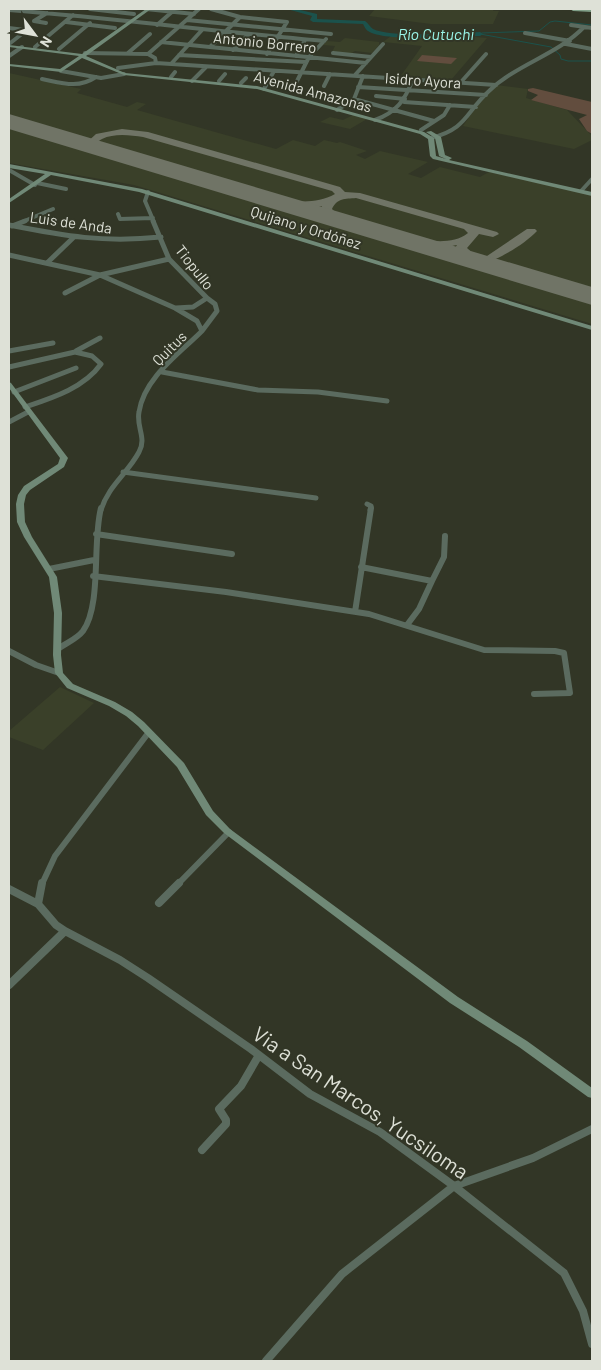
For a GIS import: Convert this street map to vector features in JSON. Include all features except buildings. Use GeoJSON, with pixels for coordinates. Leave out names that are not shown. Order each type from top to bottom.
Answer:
{"type":"FeatureCollection","features":[{"type":"Feature","properties":{"kind":"main road"},"geometry":{"type":"LineString","coordinates":[[9,64],[58,70],[142,9]]}},
{"type":"Feature","properties":{"kind":"main road"},"geometry":{"type":"LineString","coordinates":[[81,53],[132,22],[148,9]]}},
{"type":"Feature","properties":{"kind":"main road"},"geometry":{"type":"LineString","coordinates":[[573,9],[592,10]]}},
{"type":"Feature","properties":{"kind":"main road"},"geometry":{"type":"LineString","coordinates":[[588,9],[592,10]]}},
{"type":"Feature","properties":{"kind":"main road","name":"Avenida Amazonas"},"geometry":{"type":"LineString","coordinates":[[9,44],[81,53],[130,72],[173,74],[193,80],[241,83],[265,88],[420,130],[435,138]]}},
{"type":"Feature","properties":{"kind":"main road","name":"Avenida Amazonas"},"geometry":{"type":"LineString","coordinates":[[9,44],[81,53],[124,74],[265,88]]}},
{"type":"Feature","properties":{"kind":"main road","name":"Avenida Amazonas"},"geometry":{"type":"LineString","coordinates":[[378,119],[435,138]]}},
{"type":"Feature","properties":{"kind":"main road"},"geometry":{"type":"LineString","coordinates":[[435,138],[443,157],[523,178],[592,193]]}},
{"type":"Feature","properties":{"kind":"main road"},"geometry":{"type":"LineString","coordinates":[[435,138],[433,154],[435,158],[592,193]]}},
{"type":"Feature","properties":{"kind":"main road"},"geometry":{"type":"LineString","coordinates":[[433,154],[441,153]]}},
{"type":"Feature","properties":{"kind":"main road","name":"Quijano y Ordóñez"},"geometry":{"type":"LineString","coordinates":[[9,166],[148,192],[592,328]]}},
{"type":"Feature","properties":{"kind":"main road"},"geometry":{"type":"LineString","coordinates":[[16,174],[26,169]]}},
{"type":"Feature","properties":{"kind":"main road"},"geometry":{"type":"LineString","coordinates":[[9,201],[51,173]]}},
{"type":"Feature","properties":{"kind":"main road"},"geometry":{"type":"LineString","coordinates":[[9,384],[64,458],[61,465],[27,488],[22,495],[20,504],[21,522],[28,538],[53,576],[58,613],[59,673],[70,686],[129,714],[149,732],[182,765],[209,813],[229,832],[454,1000],[523,1044],[592,1094]]}},
{"type":"Feature","properties":{"kind":"street"},"geometry":{"type":"LineString","coordinates":[[68,14],[76,9]]}},
{"type":"Feature","properties":{"kind":"street"},"geometry":{"type":"LineString","coordinates":[[90,9],[134,14]]}},
{"type":"Feature","properties":{"kind":"street"},"geometry":{"type":"LineString","coordinates":[[148,9],[175,10],[194,14]]}},
{"type":"Feature","properties":{"kind":"street"},"geometry":{"type":"LineString","coordinates":[[148,54],[200,9]]}},
{"type":"Feature","properties":{"kind":"street"},"geometry":{"type":"LineString","coordinates":[[211,9],[240,16],[286,22],[261,70]]}},
{"type":"Feature","properties":{"kind":"street"},"geometry":{"type":"LineString","coordinates":[[9,10],[29,10],[125,22],[324,42]]}},
{"type":"Feature","properties":{"kind":"street"},"geometry":{"type":"LineString","coordinates":[[157,25],[175,10]]}},
{"type":"Feature","properties":{"kind":"street"},"geometry":{"type":"LineString","coordinates":[[46,23],[34,21],[48,12]]}},
{"type":"Feature","properties":{"kind":"street"},"geometry":{"type":"LineString","coordinates":[[209,22],[221,12]]}},
{"type":"Feature","properties":{"kind":"street"},"geometry":{"type":"LineString","coordinates":[[35,46],[73,15]]}},
{"type":"Feature","properties":{"kind":"street"},"geometry":{"type":"LineString","coordinates":[[210,48],[240,16]]}},
{"type":"Feature","properties":{"kind":"street"},"geometry":{"type":"LineString","coordinates":[[59,49],[97,18]]}},
{"type":"Feature","properties":{"kind":"street"},"geometry":{"type":"LineString","coordinates":[[233,50],[264,19]]}},
{"type":"Feature","properties":{"kind":"street"},"geometry":{"type":"LineString","coordinates":[[187,20],[331,34],[309,57],[297,81]]}},
{"type":"Feature","properties":{"kind":"street"},"geometry":{"type":"LineString","coordinates":[[66,22],[115,28]]}},
{"type":"Feature","properties":{"kind":"street"},"geometry":{"type":"LineString","coordinates":[[571,26],[592,28]]}},
{"type":"Feature","properties":{"kind":"street"},"geometry":{"type":"LineString","coordinates":[[435,138],[463,126],[476,107],[496,84],[565,45],[584,27]]}},
{"type":"Feature","properties":{"kind":"street"},"geometry":{"type":"LineString","coordinates":[[9,28],[32,31]]}},
{"type":"Feature","properties":{"kind":"street"},"geometry":{"type":"LineString","coordinates":[[9,44],[27,30]]}},
{"type":"Feature","properties":{"kind":"street"},"geometry":{"type":"LineString","coordinates":[[171,64],[178,54],[202,30]]}},
{"type":"Feature","properties":{"kind":"street"},"geometry":{"type":"LineString","coordinates":[[525,33],[570,41]]}},
{"type":"Feature","properties":{"kind":"street"},"geometry":{"type":"LineString","coordinates":[[128,53],[150,34]]}},
{"type":"Feature","properties":{"kind":"street"},"geometry":{"type":"LineString","coordinates":[[296,56],[305,40]]}},
{"type":"Feature","properties":{"kind":"street","name":"Antonio Borrero"},"geometry":{"type":"LineString","coordinates":[[161,42],[366,63]]}},
{"type":"Feature","properties":{"kind":"street"},"geometry":{"type":"LineString","coordinates":[[355,75],[383,44]]}},
{"type":"Feature","properties":{"kind":"street"},"geometry":{"type":"LineString","coordinates":[[565,45],[591,48]]}},
{"type":"Feature","properties":{"kind":"street"},"geometry":{"type":"LineString","coordinates":[[9,56],[22,47]]}},
{"type":"Feature","properties":{"kind":"street"},"geometry":{"type":"LineString","coordinates":[[584,52],[591,48]]}},
{"type":"Feature","properties":{"kind":"street"},"geometry":{"type":"LineString","coordinates":[[81,53],[148,54],[156,58],[156,64]]}},
{"type":"Feature","properties":{"kind":"street"},"geometry":{"type":"LineString","coordinates":[[333,53],[371,57]]}},
{"type":"Feature","properties":{"kind":"street"},"geometry":{"type":"LineString","coordinates":[[178,54],[306,62]]}},
{"type":"Feature","properties":{"kind":"street"},"geometry":{"type":"LineString","coordinates":[[461,82],[486,54]]}},
{"type":"Feature","properties":{"kind":"street"},"geometry":{"type":"LineString","coordinates":[[118,68],[171,64],[496,84]]}},
{"type":"Feature","properties":{"kind":"street"},"geometry":{"type":"LineString","coordinates":[[193,80],[206,67]]}},
{"type":"Feature","properties":{"kind":"street"},"geometry":{"type":"LineString","coordinates":[[58,70],[96,77],[116,77],[124,74]]}},
{"type":"Feature","properties":{"kind":"street"},"geometry":{"type":"LineString","coordinates":[[265,88],[274,70]]}},
{"type":"Feature","properties":{"kind":"street"},"geometry":{"type":"LineString","coordinates":[[219,81],[225,74]]}},
{"type":"Feature","properties":{"kind":"street"},"geometry":{"type":"LineString","coordinates":[[324,86],[330,74]]}},
{"type":"Feature","properties":{"kind":"street"},"geometry":{"type":"LineString","coordinates":[[339,109],[354,99],[363,76]]}},
{"type":"Feature","properties":{"kind":"street"},"geometry":{"type":"LineString","coordinates":[[42,79],[77,86],[85,85],[96,77]]}},
{"type":"Feature","properties":{"kind":"street"},"geometry":{"type":"LineString","coordinates":[[241,83],[246,78]]}},
{"type":"Feature","properties":{"kind":"street"},"geometry":{"type":"LineString","coordinates":[[378,119],[395,110],[404,101],[413,79]]}},
{"type":"Feature","properties":{"kind":"street","name":"Isidro Ayora"},"geometry":{"type":"LineString","coordinates":[[358,87],[486,95]]}},
{"type":"Feature","properties":{"kind":"street"},"geometry":{"type":"LineString","coordinates":[[376,96],[404,101],[476,107]]}},
{"type":"Feature","properties":{"kind":"street"},"geometry":{"type":"LineString","coordinates":[[354,99],[434,121]]}},
{"type":"Feature","properties":{"kind":"street"},"geometry":{"type":"LineString","coordinates":[[420,130],[444,115],[450,105]]}},
{"type":"Feature","properties":{"kind":"street"},"geometry":{"type":"LineString","coordinates":[[9,170],[36,184],[66,189]]}},
{"type":"Feature","properties":{"kind":"street"},"geometry":{"type":"LineString","coordinates":[[582,190],[592,179]]}},
{"type":"Feature","properties":{"kind":"street","name":"Tiopullo"},"geometry":{"type":"LineString","coordinates":[[148,192],[144,200],[169,259],[207,298],[191,307],[175,308]]}},
{"type":"Feature","properties":{"kind":"street"},"geometry":{"type":"LineString","coordinates":[[11,226],[53,209]]}},
{"type":"Feature","properties":{"kind":"street"},"geometry":{"type":"LineString","coordinates":[[118,214],[120,219],[125,221],[152,218]]}},
{"type":"Feature","properties":{"kind":"street","name":"Luis de Anda"},"geometry":{"type":"LineString","coordinates":[[11,226],[74,238],[117,241],[160,236]]}},
{"type":"Feature","properties":{"kind":"street"},"geometry":{"type":"LineString","coordinates":[[47,263],[74,238]]}},
{"type":"Feature","properties":{"kind":"street","name":"Quitus"},"geometry":{"type":"LineString","coordinates":[[9,255],[100,275],[175,308],[197,321],[202,331],[151,383],[142,398],[138,424],[143,435],[143,444],[134,459],[107,493],[102,505],[96,534],[91,607],[87,623],[82,631],[58,649]]}},
{"type":"Feature","properties":{"kind":"street"},"geometry":{"type":"LineString","coordinates":[[66,293],[100,275],[169,259]]}},
{"type":"Feature","properties":{"kind":"street"},"geometry":{"type":"LineString","coordinates":[[202,331],[217,311],[215,304],[207,298]]}},
{"type":"Feature","properties":{"kind":"street"},"geometry":{"type":"LineString","coordinates":[[9,367],[75,352],[100,338]]}},
{"type":"Feature","properties":{"kind":"street"},"geometry":{"type":"LineString","coordinates":[[9,351],[53,344]]}},
{"type":"Feature","properties":{"kind":"street"},"geometry":{"type":"LineString","coordinates":[[9,422],[27,410],[84,380],[100,368],[102,364],[92,356],[75,352]]}},
{"type":"Feature","properties":{"kind":"street"},"geometry":{"type":"LineString","coordinates":[[14,392],[76,368]]}},
{"type":"Feature","properties":{"kind":"street"},"geometry":{"type":"LineString","coordinates":[[162,372],[258,390],[318,392],[387,402]]}},
{"type":"Feature","properties":{"kind":"street"},"geometry":{"type":"LineString","coordinates":[[123,472],[316,498]]}},
{"type":"Feature","properties":{"kind":"street"},"geometry":{"type":"LineString","coordinates":[[354,612],[371,506],[367,504]]}},
{"type":"Feature","properties":{"kind":"street"},"geometry":{"type":"LineString","coordinates":[[96,534],[232,554]]}},
{"type":"Feature","properties":{"kind":"street"},"geometry":{"type":"LineString","coordinates":[[406,625],[419,609],[444,557],[445,536]]}},
{"type":"Feature","properties":{"kind":"street"},"geometry":{"type":"LineString","coordinates":[[49,569],[94,560]]}},
{"type":"Feature","properties":{"kind":"street"},"geometry":{"type":"LineString","coordinates":[[361,567],[432,580]]}},
{"type":"Feature","properties":{"kind":"street"},"geometry":{"type":"LineString","coordinates":[[94,576],[226,592],[354,612],[406,625],[455,643],[484,650],[555,651],[564,653],[570,693],[534,694]]}},
{"type":"Feature","properties":{"kind":"street"},"geometry":{"type":"LineString","coordinates":[[9,651],[36,665],[59,673]]}},
{"type":"Feature","properties":{"kind":"street"},"geometry":{"type":"LineString","coordinates":[[9,888],[38,904],[40,887],[54,856],[149,732]]}},
{"type":"Feature","properties":{"kind":"street"},"geometry":{"type":"LineString","coordinates":[[159,903],[229,832]]}},
{"type":"Feature","properties":{"kind":"street","name":"Via a San Marcos, Yucsiloma"},"geometry":{"type":"LineString","coordinates":[[38,904],[56,926],[127,964],[259,1055],[310,1094],[380,1132],[454,1186],[564,1273],[583,1311],[592,1344]]}},
{"type":"Feature","properties":{"kind":"street"},"geometry":{"type":"LineString","coordinates":[[9,985],[65,931]]}},
{"type":"Feature","properties":{"kind":"street"},"geometry":{"type":"LineString","coordinates":[[202,1150],[226,1124],[226,1120],[219,1109],[220,1105],[241,1086],[259,1055]]}},
{"type":"Feature","properties":{"kind":"street"},"geometry":{"type":"LineString","coordinates":[[266,1361],[342,1274],[454,1186],[533,1158],[592,1129]]}},
{"type":"Feature","properties":{"kind":"shaded area"},"geometry":{"type":"Polygon","coordinates":[[[375,9],[494,9],[493,11],[499,11],[493,24],[431,24],[369,16],[375,9]]]}},
{"type":"Feature","properties":{"kind":"shaded area"},"geometry":{"type":"Polygon","coordinates":[[[391,36],[487,38],[451,80],[400,77],[422,46],[383,42],[391,36]]]}},
{"type":"Feature","properties":{"kind":"shaded area"},"geometry":{"type":"Polygon","coordinates":[[[345,38],[379,42],[379,45],[372,53],[355,51],[350,54],[332,52],[335,46],[323,45],[327,41],[340,42],[345,38]]]}},
{"type":"Feature","properties":{"kind":"shaded area"},"geometry":{"type":"Polygon","coordinates":[[[422,55],[457,58],[451,64],[417,61],[422,55]]]}},
{"type":"Feature","properties":{"kind":"shaded area"},"geometry":{"type":"Polygon","coordinates":[[[9,73],[81,89],[77,93],[127,107],[137,102],[146,104],[137,110],[276,149],[293,140],[315,146],[324,140],[340,142],[367,151],[356,155],[365,159],[380,151],[428,162],[408,174],[421,178],[440,167],[480,177],[489,172],[592,195],[592,324],[134,185],[9,163],[9,73]]]}},
{"type":"Feature","properties":{"kind":"shaded area"},"geometry":{"type":"Polygon","coordinates":[[[496,85],[528,89],[526,98],[567,110],[592,136],[592,140],[574,149],[463,126],[476,107],[496,85]]]}},
{"type":"Feature","properties":{"kind":"shaded area"},"geometry":{"type":"Polygon","coordinates":[[[533,88],[592,102],[592,134],[587,131],[579,119],[587,115],[531,100],[538,95],[528,91],[528,89],[533,88]]]}},
{"type":"Feature","properties":{"kind":"shaded area"},"geometry":{"type":"Polygon","coordinates":[[[353,115],[367,119],[350,129],[320,122],[330,117],[343,120],[353,115]]]}},
{"type":"Feature","properties":{"kind":"shaded area"},"geometry":{"type":"Polygon","coordinates":[[[60,687],[94,703],[43,750],[9,737],[9,731],[60,687]]]}},
{"type":"Feature","properties":{"kind":"waterway","name":"Río Cutuchi"},"geometry":{"type":"LineString","coordinates":[[290,9],[315,15],[313,20],[365,23],[369,29],[379,33],[416,36],[480,34]]}},
{"type":"Feature","properties":{"kind":"waterway","name":"Río Cutuchi"},"geometry":{"type":"LineString","coordinates":[[482,33],[539,31],[550,22],[555,21],[592,25]]}},
{"type":"Feature","properties":{"kind":"waterway"},"geometry":{"type":"LineString","coordinates":[[480,34],[551,47],[560,55],[561,59],[568,61],[592,61]]}},
{"type":"Feature","properties":{"kind":"taxiway"},"geometry":{"type":"LineString","coordinates":[[89,145],[100,136],[107,134],[122,132],[144,134],[336,189],[340,192],[340,195],[330,201]]}},
{"type":"Feature","properties":{"kind":"taxiway"},"geometry":{"type":"LineString","coordinates":[[339,196],[356,195],[468,227]]}},
{"type":"Feature","properties":{"kind":"taxiway"},"geometry":{"type":"LineString","coordinates":[[278,202],[303,206],[330,201]]}},
{"type":"Feature","properties":{"kind":"taxiway"},"geometry":{"type":"LineString","coordinates":[[330,201],[326,209],[332,216],[344,221]]}},
{"type":"Feature","properties":{"kind":"taxiway"},"geometry":{"type":"LineString","coordinates":[[468,227],[493,234]]}},
{"type":"Feature","properties":{"kind":"taxiway"},"geometry":{"type":"LineString","coordinates":[[468,227],[474,233],[464,242],[461,248],[466,255],[473,259]]}},
{"type":"Feature","properties":{"kind":"taxiway"},"geometry":{"type":"LineString","coordinates":[[473,259],[490,259],[531,231]]}},
{"type":"Feature","properties":{"kind":"taxiway"},"geometry":{"type":"LineString","coordinates":[[414,243],[440,246],[465,240]]}},
{"type":"Feature","properties":{"kind":"taxiway"},"geometry":{"type":"LineString","coordinates":[[469,259],[473,259]]}},
{"type":"Feature","properties":{"kind":"taxiway"},"geometry":{"type":"LineString","coordinates":[[473,259],[479,262]]}},
{"type":"Feature","properties":{"kind":"runway"},"geometry":{"type":"LineString","coordinates":[[10,121],[592,296]]}}]}
